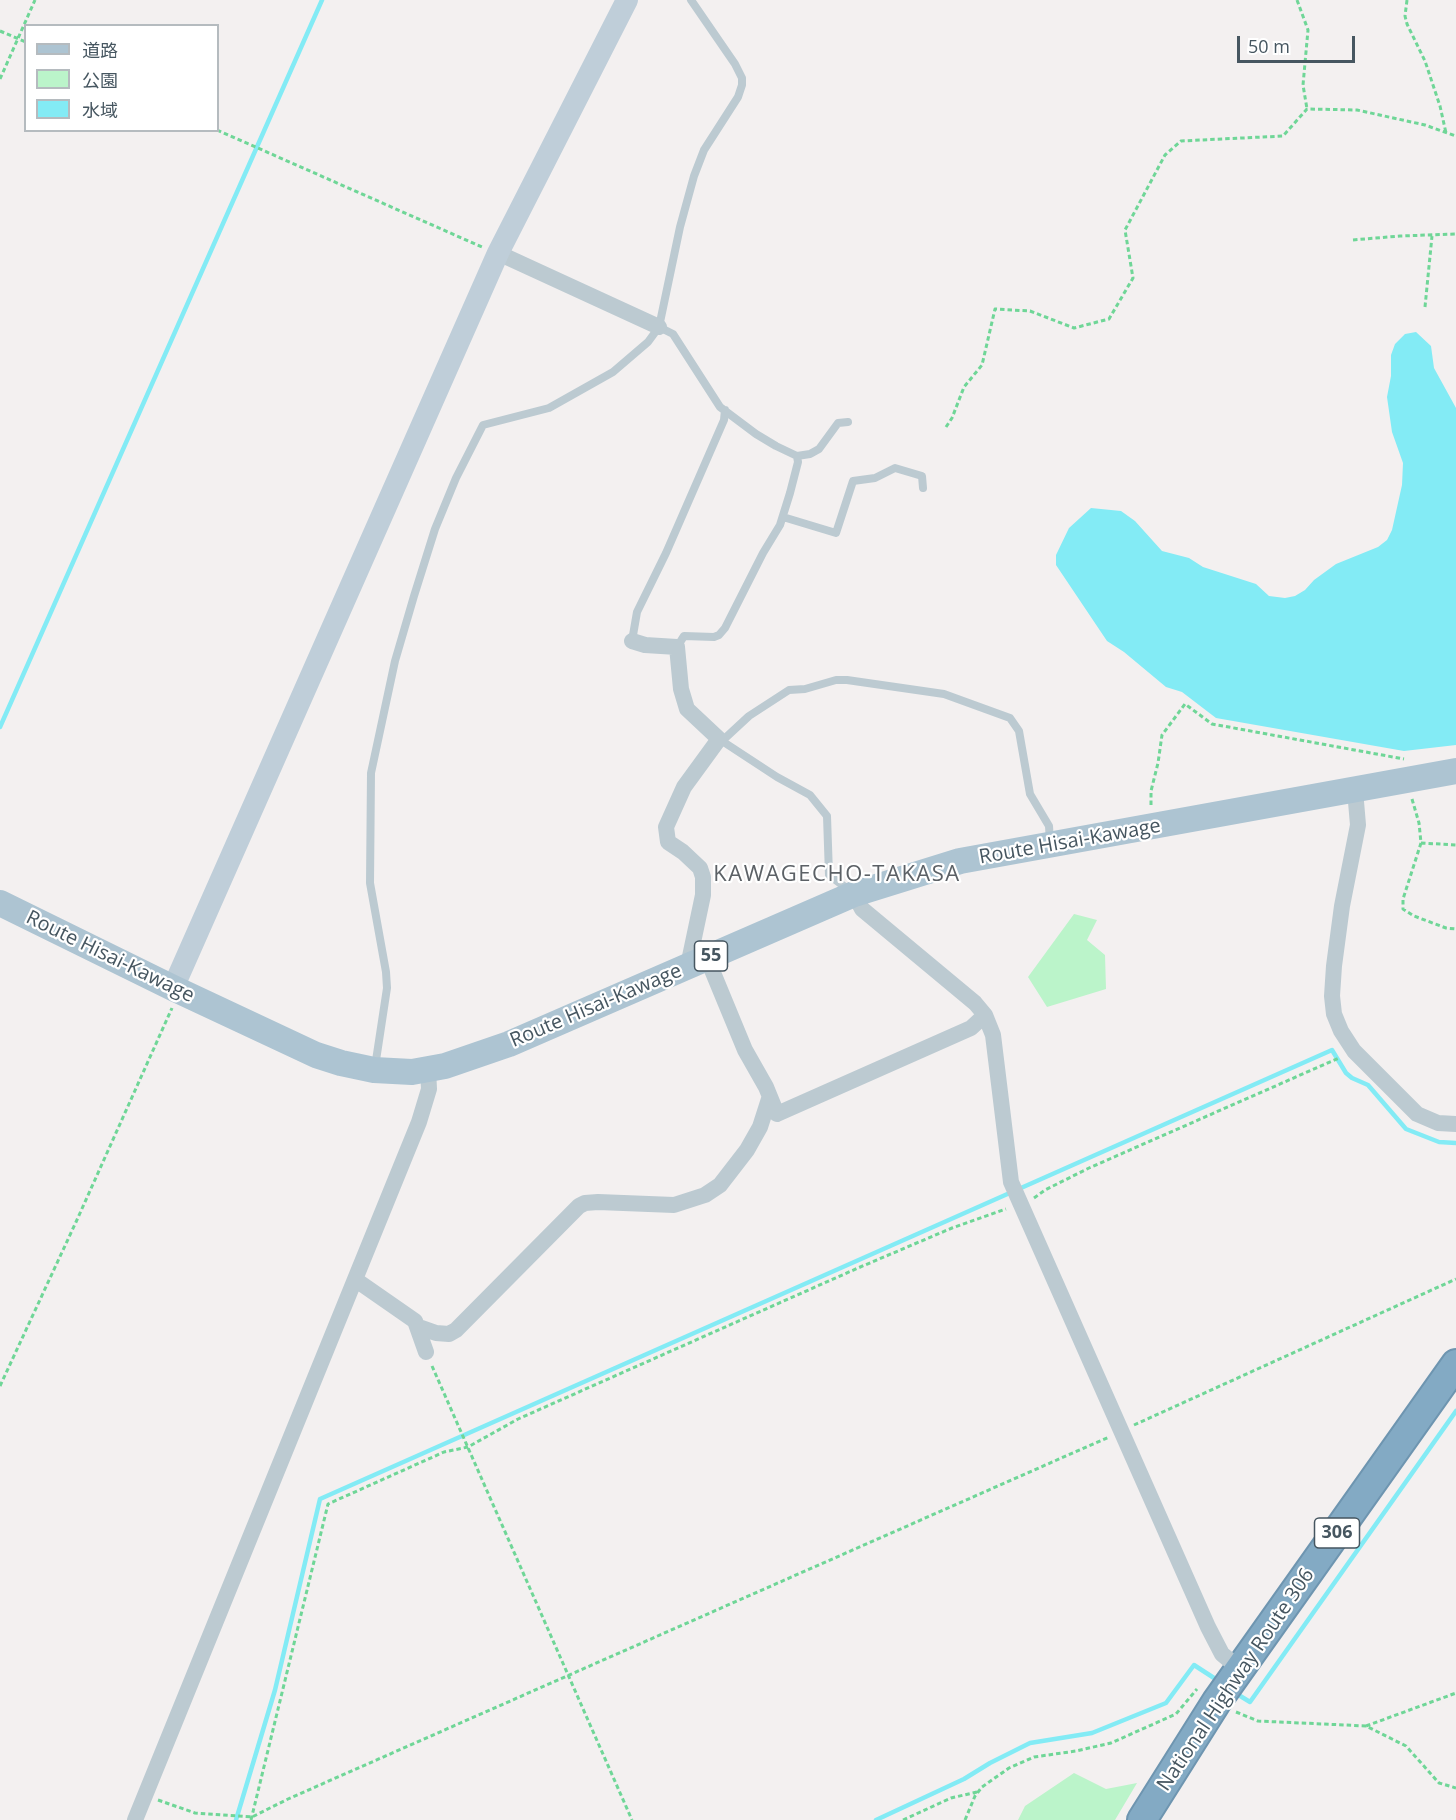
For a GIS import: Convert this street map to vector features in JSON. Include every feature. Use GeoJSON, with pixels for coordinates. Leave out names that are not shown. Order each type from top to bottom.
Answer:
{"type":"FeatureCollection","features":[{"type":"Feature","properties":{"kind":"highway","name":"National Highway Route 306"},"geometry":{"type":"LineString","coordinates":[[1142,1820],[1209,1692],[1240,1669],[1456,1364]]}},
{"type":"Feature","properties":{"kind":"main road","name":"Route Hisai-Kawage"},"geometry":{"type":"LineString","coordinates":[[0,903],[176,990],[316,1055],[341,1064],[374,1070],[412,1072],[445,1066],[509,1044],[854,894],[960,861],[1355,790],[1408,770],[1456,771]]}},
{"type":"Feature","properties":{"kind":"street"},"geometry":{"type":"LineString","coordinates":[[176,990],[498,253],[627,0]]}},
{"type":"Feature","properties":{"kind":"street"},"geometry":{"type":"LineString","coordinates":[[498,253],[659,327]]}},
{"type":"Feature","properties":{"kind":"street"},"geometry":{"type":"LineString","coordinates":[[632,641],[645,645],[676,647],[681,689],[687,709],[720,740],[684,787],[666,827],[668,842],[700,868],[703,895],[697,962],[766,1087],[777,1114],[971,1028],[985,1015]]}},
{"type":"Feature","properties":{"kind":"street"},"geometry":{"type":"LineString","coordinates":[[1355,790],[1358,825],[1342,906],[1334,966],[1332,996],[1334,1014],[1341,1031],[1354,1051],[1417,1114],[1438,1123],[1456,1124]]}},
{"type":"Feature","properties":{"kind":"street"},"geometry":{"type":"LineString","coordinates":[[854,894],[862,909],[975,1003],[985,1015],[993,1035],[1017,1196],[1208,1627],[1222,1654],[1240,1669]]}},
{"type":"Feature","properties":{"kind":"street"},"geometry":{"type":"LineString","coordinates":[[135,1820],[419,1122],[429,1089],[428,1069]]}},
{"type":"Feature","properties":{"kind":"street"},"geometry":{"type":"LineString","coordinates":[[419,1327],[436,1333],[449,1334],[456,1330],[579,1206],[585,1203],[674,1204],[705,1195],[720,1185],[747,1150],[760,1127],[769,1099]]}},
{"type":"Feature","properties":{"kind":"street"},"geometry":{"type":"LineString","coordinates":[[356,1280],[416,1321],[426,1352]]}},
{"type":"Feature","properties":{"kind":"lane"},"geometry":{"type":"LineString","coordinates":[[374,1070],[387,988],[370,883],[371,773],[395,661],[435,529],[456,478],[483,425],[549,408],[613,372],[648,342],[659,327],[680,227],[694,176],[704,150],[738,97],[742,85],[742,78],[735,64],[691,0]]}},
{"type":"Feature","properties":{"kind":"lane"},"geometry":{"type":"LineString","coordinates":[[659,327],[673,334],[720,407],[756,434],[797,456],[815,452],[838,423],[848,422]]}},
{"type":"Feature","properties":{"kind":"lane"},"geometry":{"type":"LineString","coordinates":[[632,641],[637,612],[666,553],[724,420],[724,410]]}},
{"type":"Feature","properties":{"kind":"lane"},"geometry":{"type":"LineString","coordinates":[[676,647],[684,636],[714,637],[725,628],[783,517],[798,462],[797,456]]}},
{"type":"Feature","properties":{"kind":"lane"},"geometry":{"type":"LineString","coordinates":[[783,517],[836,532],[853,482],[875,478],[895,468],[922,476],[923,488]]}},
{"type":"Feature","properties":{"kind":"lane"},"geometry":{"type":"LineString","coordinates":[[854,894],[829,875],[827,816],[810,795],[777,777],[720,740],[749,716],[789,690],[836,680],[847,680],[944,694],[1010,718],[1019,731],[1030,794],[1049,826],[1050,845]]}},
{"type":"Feature","properties":{"kind":"path"},"geometry":{"type":"LineString","coordinates":[[24,24],[35,0]]}},
{"type":"Feature","properties":{"kind":"path"},"geometry":{"type":"LineString","coordinates":[[1297,0],[1308,30],[1304,85],[1307,109]]}},
{"type":"Feature","properties":{"kind":"path"},"geometry":{"type":"LineString","coordinates":[[1407,0],[1405,16],[1407,24],[1425,61],[1440,106],[1446,133]]}},
{"type":"Feature","properties":{"kind":"path"},"geometry":{"type":"LineString","coordinates":[[0,79],[24,25]]}},
{"type":"Feature","properties":{"kind":"path"},"geometry":{"type":"LineString","coordinates":[[0,31],[24,41]]}},
{"type":"Feature","properties":{"kind":"path"},"geometry":{"type":"LineString","coordinates":[[946,427],[964,387],[982,365],[995,309],[1030,311],[1074,328],[1109,319],[1132,278],[1125,230],[1165,155],[1180,141],[1282,136],[1307,109],[1357,110],[1425,125],[1456,136]]}},
{"type":"Feature","properties":{"kind":"path"},"geometry":{"type":"LineString","coordinates":[[219,131],[498,253]]}},
{"type":"Feature","properties":{"kind":"path"},"geometry":{"type":"LineString","coordinates":[[1353,240],[1456,234]]}},
{"type":"Feature","properties":{"kind":"path"},"geometry":{"type":"LineString","coordinates":[[1425,308],[1432,236]]}},
{"type":"Feature","properties":{"kind":"path"},"geometry":{"type":"LineString","coordinates":[[1154,826],[1151,791],[1158,763],[1160,741],[1185,704],[1212,724],[1408,770],[1421,843],[1403,899],[1403,909],[1414,916],[1446,928],[1456,929]]}},
{"type":"Feature","properties":{"kind":"path"},"geometry":{"type":"LineString","coordinates":[[1421,843],[1456,845]]}},
{"type":"Feature","properties":{"kind":"path"},"geometry":{"type":"LineString","coordinates":[[0,1386],[76,1222],[176,990]]}},
{"type":"Feature","properties":{"kind":"path"},"geometry":{"type":"LineString","coordinates":[[250,1818],[328,1504],[444,1452],[468,1447],[518,1419],[858,1268],[988,1215],[1017,1196],[1045,1190],[1089,1168],[1331,1062]]}},
{"type":"Feature","properties":{"kind":"path"},"geometry":{"type":"LineString","coordinates":[[145,1795],[195,1813],[250,1818],[288,1799],[1122,1431],[1456,1279]]}},
{"type":"Feature","properties":{"kind":"path"},"geometry":{"type":"LineString","coordinates":[[426,1352],[633,1820]]}},
{"type":"Feature","properties":{"kind":"path"},"geometry":{"type":"LineString","coordinates":[[965,1820],[982,1786],[1009,1768],[1034,1758],[1111,1743],[1169,1718],[1184,1706],[1209,1692],[1246,1718],[1258,1721],[1366,1726],[1456,1693]]}},
{"type":"Feature","properties":{"kind":"path"},"geometry":{"type":"LineString","coordinates":[[1366,1726],[1406,1746],[1439,1783],[1456,1788]]}},
{"type":"Feature","properties":{"kind":"path"},"geometry":{"type":"LineString","coordinates":[[903,1820],[951,1798],[977,1792]]}},
{"type":"Feature","properties":{"kind":"green space"},"geometry":{"type":"Polygon","coordinates":[[[1074,914],[1097,920],[1087,940],[1105,955],[1106,989],[1047,1007],[1028,977],[1074,914]]]}},
{"type":"Feature","properties":{"kind":"green space"},"geometry":{"type":"Polygon","coordinates":[[[1074,1773],[1106,1789],[1137,1783],[1115,1820],[1018,1820],[1025,1806],[1074,1773]]]}},
{"type":"Feature","properties":{"kind":"water"},"geometry":{"type":"Polygon","coordinates":[[[1416,332],[1431,346],[1434,368],[1456,408],[1456,745],[1404,751],[1216,718],[1182,692],[1166,687],[1107,641],[1056,565],[1056,555],[1069,528],[1091,508],[1121,511],[1135,521],[1162,551],[1189,558],[1203,567],[1256,584],[1269,596],[1285,598],[1295,596],[1305,590],[1314,580],[1336,564],[1378,547],[1387,540],[1392,530],[1402,485],[1403,463],[1392,432],[1387,397],[1391,376],[1391,355],[1395,344],[1405,334],[1416,332]]]}},
{"type":"Feature","properties":{"kind":"waterway"},"geometry":{"type":"LineString","coordinates":[[0,727],[322,0]]}},
{"type":"Feature","properties":{"kind":"waterway"},"geometry":{"type":"LineString","coordinates":[[236,1820],[275,1690],[320,1499],[1332,1050],[1346,1073],[1368,1085],[1406,1129],[1439,1142],[1456,1143]]}},
{"type":"Feature","properties":{"kind":"waterway"},"geometry":{"type":"LineString","coordinates":[[1237,1694],[1250,1702],[1456,1411]]}},
{"type":"Feature","properties":{"kind":"waterway"},"geometry":{"type":"LineString","coordinates":[[876,1820],[964,1779],[1030,1743],[1092,1733],[1166,1703],[1194,1665],[1214,1678]]}},
{"type":"Feature","properties":{"kind":"district","name":"KAWAGECHO-TAKASA"},"geometry":{"type":"Point","coordinates":[837,875]}}]}
